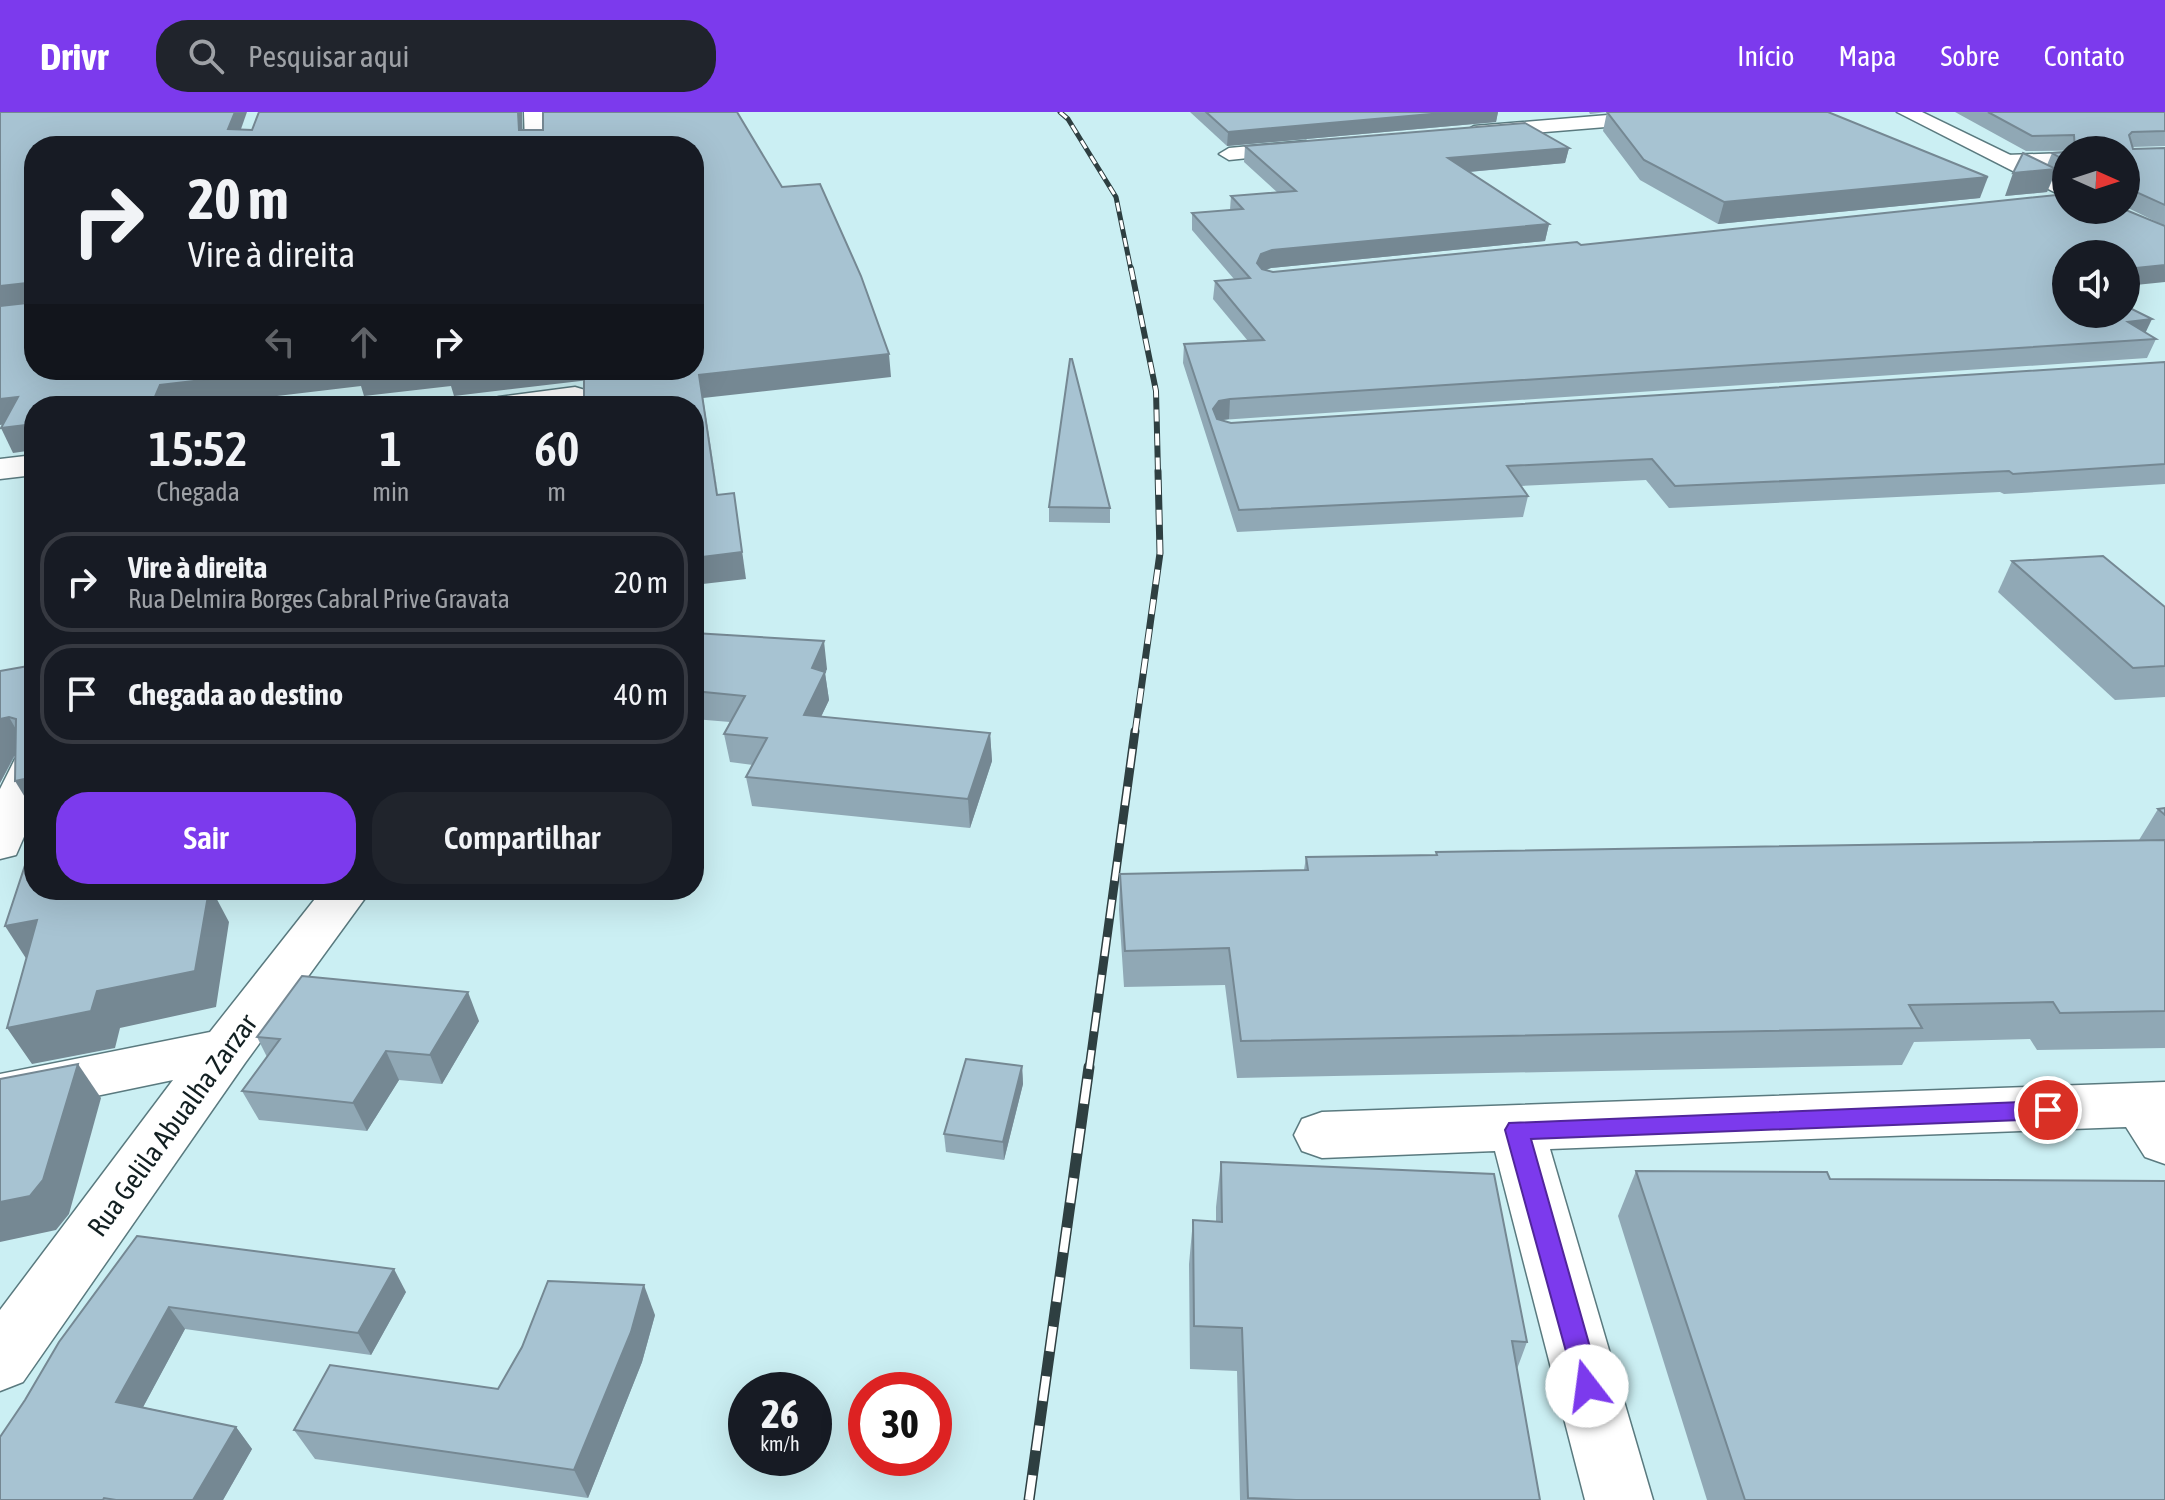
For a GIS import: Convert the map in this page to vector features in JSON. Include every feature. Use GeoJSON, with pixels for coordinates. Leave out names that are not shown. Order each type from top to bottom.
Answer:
{"type":"FeatureCollection","features":[{"type":"Feature","properties":{"kind":"street"},"geometry":{"type":"LineString","coordinates":[[534,112],[535,136]]}},
{"type":"Feature","properties":{"kind":"street"},"geometry":{"type":"LineString","coordinates":[[1448,134],[1715,112]]}},
{"type":"Feature","properties":{"kind":"street"},"geometry":{"type":"LineString","coordinates":[[1907,112],[2052,184]]}},
{"type":"Feature","properties":{"kind":"street"},"geometry":{"type":"LineString","coordinates":[[1229,154],[1324,145]]}},
{"type":"Feature","properties":{"kind":"street"},"geometry":{"type":"LineString","coordinates":[[2006,161],[2052,159]]}},
{"type":"Feature","properties":{"kind":"street"},"geometry":{"type":"LineString","coordinates":[[2034,203],[2052,201]]}},
{"type":"Feature","properties":{"kind":"street"},"geometry":{"type":"LineString","coordinates":[[548,396],[573,391]]}},
{"type":"Feature","properties":{"kind":"street"},"geometry":{"type":"LineString","coordinates":[[0,469],[24,466]]}},
{"type":"Feature","properties":{"kind":"street"},"geometry":{"type":"LineString","coordinates":[[0,844],[24,783]]}},
{"type":"Feature","properties":{"kind":"street","name":"Rua Gelila Abualha Zarzar"},"geometry":{"type":"LineString","coordinates":[[0,1361],[226,1049],[340,900]]}},
{"type":"Feature","properties":{"kind":"street"},"geometry":{"type":"LineString","coordinates":[[0,1095],[226,1049]]}},
{"type":"Feature","properties":{"kind":"street"},"geometry":{"type":"LineString","coordinates":[[1322,1135],[2157,1117]]}},
{"type":"Feature","properties":{"kind":"street"},"geometry":{"type":"LineString","coordinates":[[1517,1130],[1619,1500]]}},
{"type":"Feature","properties":{"kind":"building"},"geometry":{"type":"Polygon","coordinates":[[[0,112],[235,112],[228,129],[252,130],[259,112],[518,112],[519,130],[543,130],[543,112],[737,112],[782,187],[820,184],[861,276],[889,354],[704,374],[704,136],[24,136],[24,283],[0,286],[0,112]]]}},
{"type":"Feature","properties":{"kind":"building"},"geometry":{"type":"Polygon","coordinates":[[[1206,112],[1454,112],[1228,132],[1206,112]]]}},
{"type":"Feature","properties":{"kind":"building"},"geometry":{"type":"Polygon","coordinates":[[[1607,112],[1828,112],[1988,177],[1724,202],[1644,160],[1607,112]]]}},
{"type":"Feature","properties":{"kind":"building"},"geometry":{"type":"Polygon","coordinates":[[[1988,112],[2165,112],[2165,131],[2132,132],[2129,136],[2032,136],[1988,112]]]}},
{"type":"Feature","properties":{"kind":"building"},"geometry":{"type":"Polygon","coordinates":[[[1525,123],[1569,148],[1448,158],[1549,224],[1272,250],[1261,254],[1257,263],[1262,269],[1273,272],[1577,242],[1581,245],[2052,195],[2052,224],[2140,224],[2140,216],[2165,226],[2165,265],[2140,268],[2140,240],[2052,240],[2052,328],[2138,328],[2156,339],[1230,399],[1219,401],[1213,409],[1217,419],[1231,423],[2165,362],[2165,464],[2013,474],[2009,471],[1675,486],[1652,459],[1507,466],[1528,496],[1239,510],[1184,344],[1264,340],[1215,281],[1250,278],[1192,213],[1243,209],[1231,196],[1296,191],[1245,146],[1525,123]]]}},
{"type":"Feature","properties":{"kind":"building"},"geometry":{"type":"Polygon","coordinates":[[[2165,148],[2165,205],[2140,194],[2140,149],[2165,148]]]}},
{"type":"Feature","properties":{"kind":"building"},"geometry":{"type":"Polygon","coordinates":[[[2023,153],[2052,167],[2052,169],[2013,173],[2023,153]]]}},
{"type":"Feature","properties":{"kind":"building"},"geometry":{"type":"Polygon","coordinates":[[[24,303],[24,380],[203,380],[160,385],[155,396],[24,396],[24,425],[1,428],[18,397],[0,399],[0,306],[24,303]]]}},
{"type":"Feature","properties":{"kind":"building"},"geometry":{"type":"Polygon","coordinates":[[[2140,313],[2152,319],[2140,320],[2140,313]]]}},
{"type":"Feature","properties":{"kind":"building"},"geometry":{"type":"Polygon","coordinates":[[[1072,359],[1110,508],[1049,507],[1072,359]]]}},
{"type":"Feature","properties":{"kind":"building"},"geometry":{"type":"Polygon","coordinates":[[[584,380],[700,380],[702,396],[584,396],[584,380]]]}},
{"type":"Feature","properties":{"kind":"building"},"geometry":{"type":"Polygon","coordinates":[[[704,408],[717,495],[734,493],[742,552],[704,557],[704,408]]]}},
{"type":"Feature","properties":{"kind":"building"},"geometry":{"type":"Polygon","coordinates":[[[2103,556],[2165,607],[2165,666],[2133,668],[2012,561],[2103,556]]]}},
{"type":"Feature","properties":{"kind":"building"},"geometry":{"type":"Polygon","coordinates":[[[704,634],[824,641],[812,668],[825,672],[804,715],[990,733],[968,799],[746,777],[767,738],[724,734],[745,696],[704,692],[704,634]]]}},
{"type":"Feature","properties":{"kind":"building"},"geometry":{"type":"Polygon","coordinates":[[[24,667],[24,779],[15,781],[16,719],[0,719],[0,671],[24,667]]]}},
{"type":"Feature","properties":{"kind":"building"},"geometry":{"type":"Polygon","coordinates":[[[2165,840],[2165,1011],[2060,1013],[2053,1002],[1909,1005],[1922,1028],[1241,1041],[1229,948],[1125,951],[1120,874],[1308,870],[1306,857],[1437,855],[1436,852],[2165,840]]]}},
{"type":"Feature","properties":{"kind":"building"},"geometry":{"type":"Polygon","coordinates":[[[24,868],[24,900],[207,900],[195,971],[97,991],[91,1011],[7,1028],[37,920],[5,926],[24,868]]]}},
{"type":"Feature","properties":{"kind":"building"},"geometry":{"type":"Polygon","coordinates":[[[302,976],[468,992],[430,1055],[386,1051],[353,1103],[242,1091],[280,1039],[257,1037],[302,976]]]}},
{"type":"Feature","properties":{"kind":"building"},"geometry":{"type":"Polygon","coordinates":[[[966,1059],[1022,1066],[1003,1142],[944,1134],[966,1059]]]}},
{"type":"Feature","properties":{"kind":"building"},"geometry":{"type":"Polygon","coordinates":[[[78,1064],[43,1180],[30,1196],[0,1202],[0,1079],[78,1064]]]}},
{"type":"Feature","properties":{"kind":"building"},"geometry":{"type":"Polygon","coordinates":[[[1221,1162],[1494,1174],[1527,1342],[1512,1341],[1540,1500],[1248,1498],[1242,1328],[1194,1326],[1193,1220],[1222,1222],[1221,1162]]]}},
{"type":"Feature","properties":{"kind":"building"},"geometry":{"type":"Polygon","coordinates":[[[1636,1171],[1827,1172],[1830,1179],[2165,1181],[2165,1500],[1745,1500],[1636,1171]]]}},
{"type":"Feature","properties":{"kind":"building"},"geometry":{"type":"Polygon","coordinates":[[[137,1236],[394,1269],[358,1333],[169,1307],[116,1402],[236,1427],[193,1500],[0,1500],[0,1437],[59,1342],[137,1236]]]}},
{"type":"Feature","properties":{"kind":"building"},"geometry":{"type":"Polygon","coordinates":[[[548,1281],[644,1285],[631,1332],[574,1470],[294,1430],[330,1365],[498,1389],[522,1347],[548,1281]]]}},
{"type":"Feature","properties":{"kind":"railway"},"geometry":{"type":"LineString","coordinates":[[1060,112],[1068,119],[1116,197],[1131,270]]}},
{"type":"Feature","properties":{"kind":"railway"},"geometry":{"type":"LineString","coordinates":[[1131,268],[1156,391],[1158,473]]}},
{"type":"Feature","properties":{"kind":"railway"},"geometry":{"type":"LineString","coordinates":[[1135,733],[1160,553],[1158,471]]}},
{"type":"Feature","properties":{"kind":"railway"},"geometry":{"type":"LineString","coordinates":[[1089,1069],[1135,731]]}},
{"type":"Feature","properties":{"kind":"railway"},"geometry":{"type":"LineString","coordinates":[[1029,1500],[1089,1067]]}},
{"type":"Feature","properties":{"kind":"route"},"geometry":{"type":"LineString","coordinates":[[1587,1386],[1517,1130],[2048,1110]]}}]}
